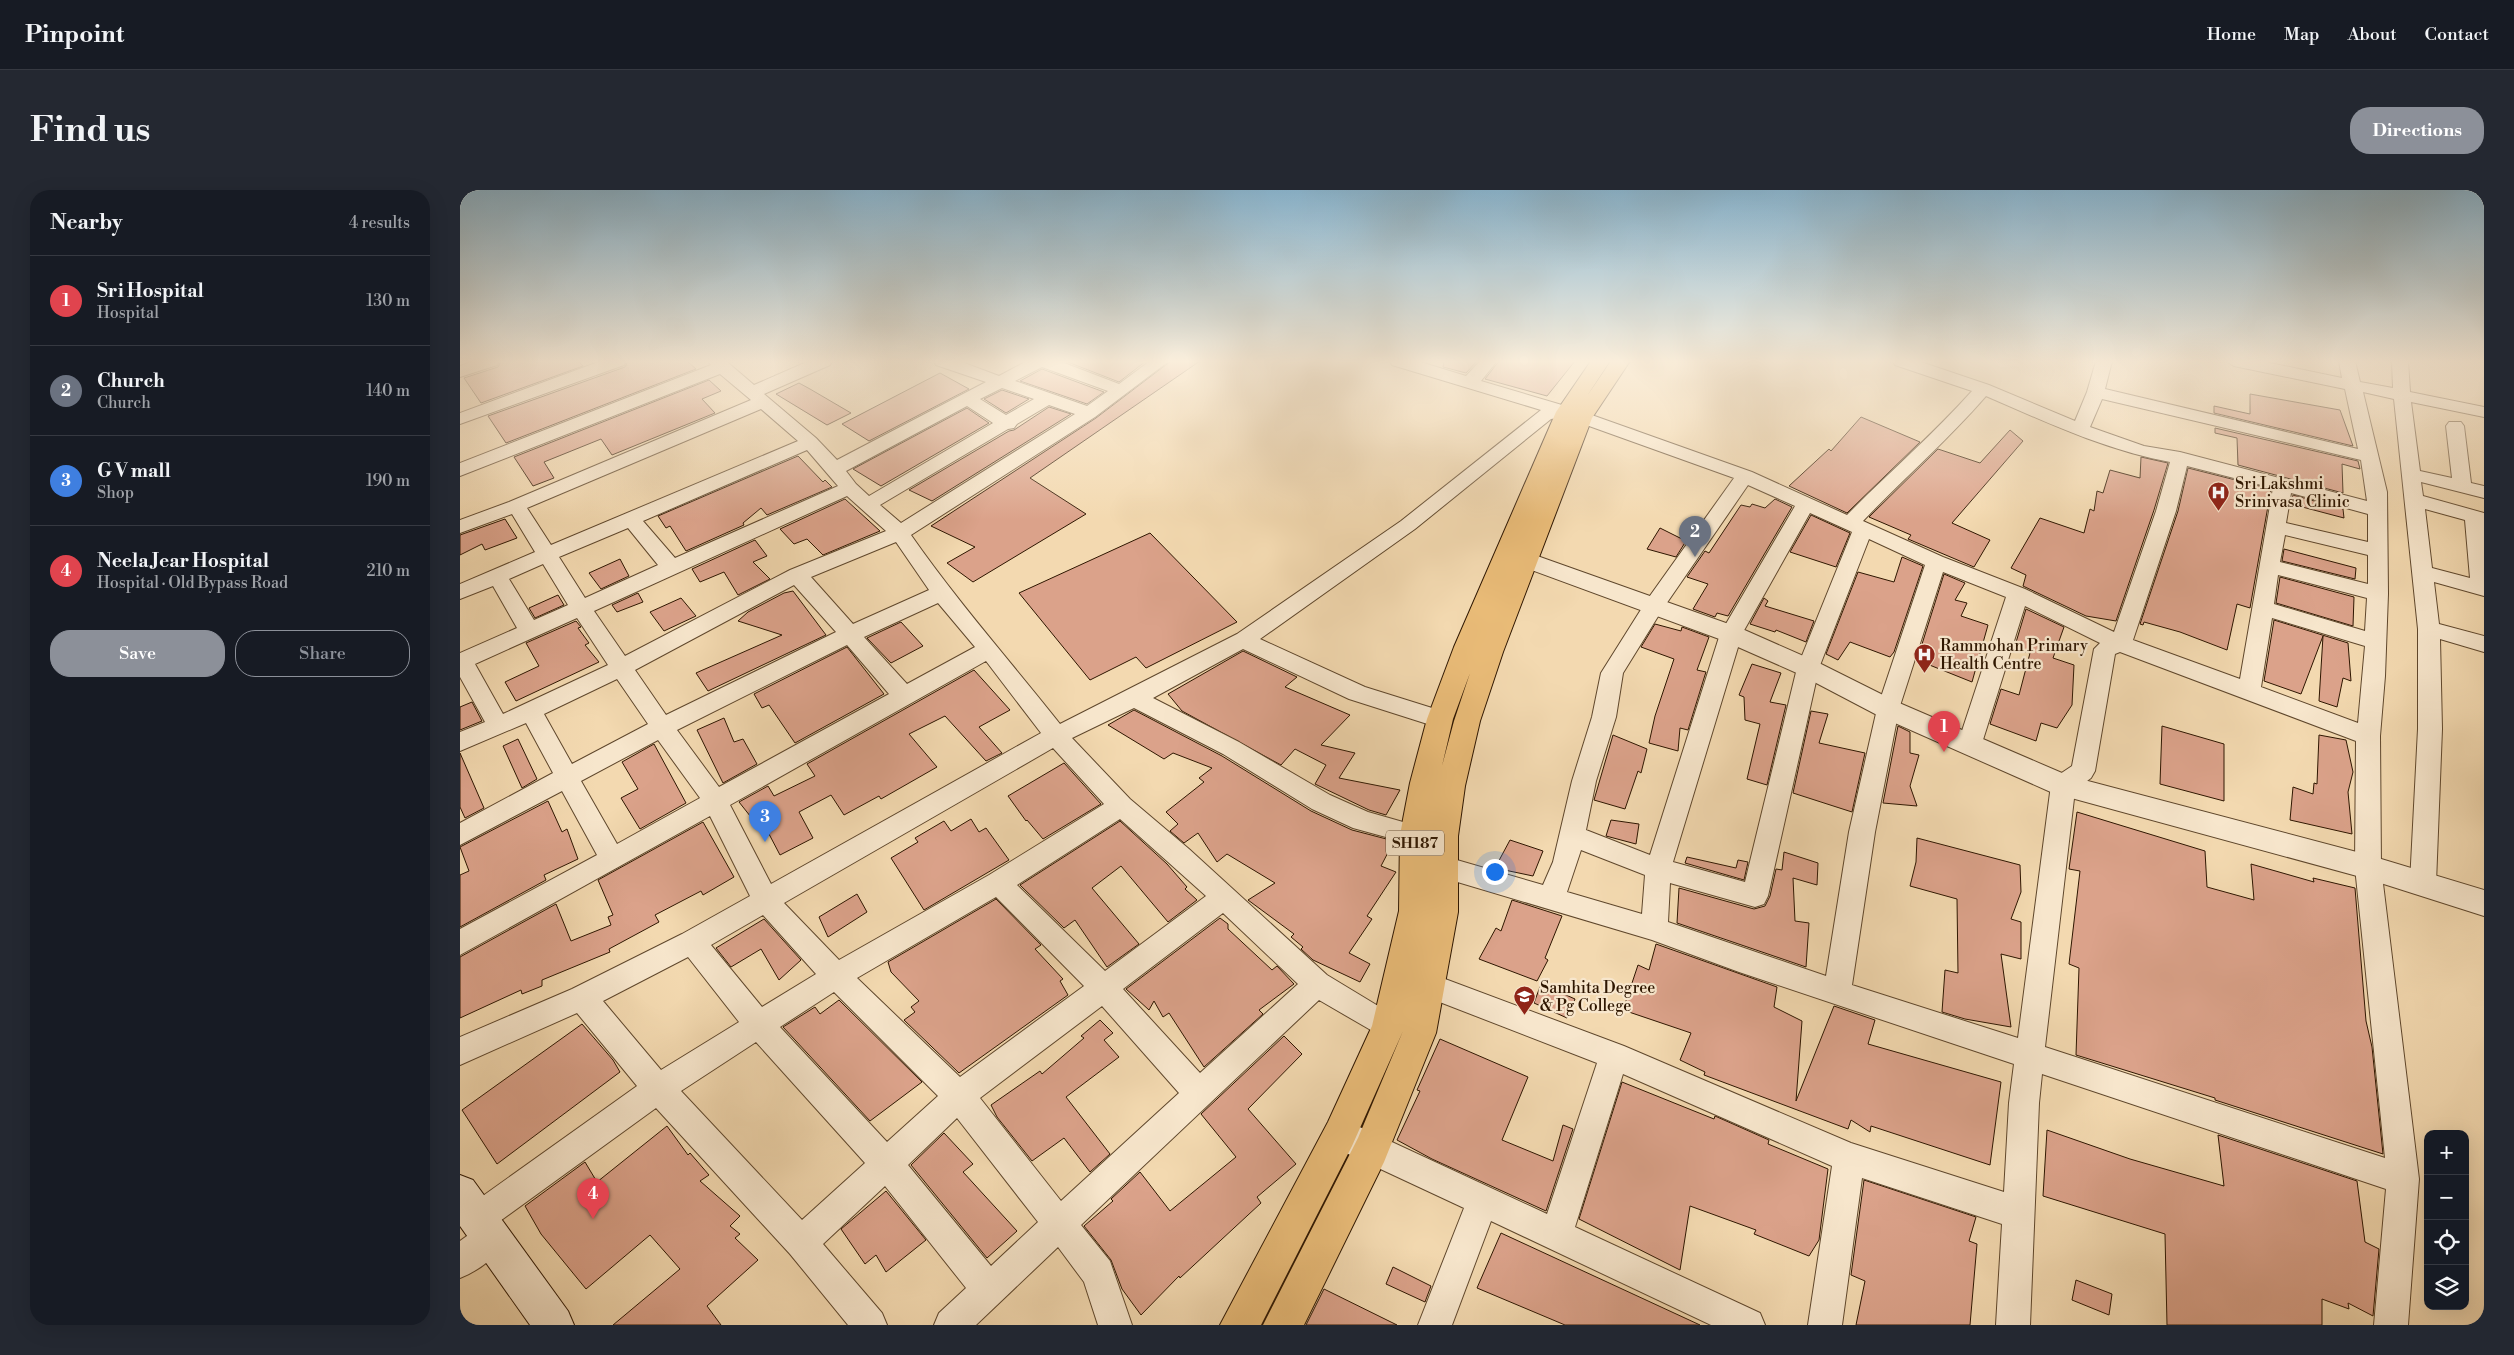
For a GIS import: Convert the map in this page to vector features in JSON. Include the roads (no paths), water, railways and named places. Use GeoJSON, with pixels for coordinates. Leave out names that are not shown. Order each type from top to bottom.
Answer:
{"type":"FeatureCollection","features":[{"type":"Feature","properties":{"kind":"main road","name":"SH187"},"geometry":{"type":"LineString","coordinates":[[1283,1325],[1371,1150],[1418,1033],[1443,912],[1443,836],[1451,786],[1467,721],[1490,652],[1526,560],[1574,415]]}},
{"type":"Feature","properties":{"kind":"main road","name":"SH187"},"geometry":{"type":"LineString","coordinates":[[1240,1325],[1340,1134],[1388,1027],[1414,911],[1415,835],[1424,783],[1440,719],[1466,648],[1574,415]]}},
{"type":"Feature","properties":{"kind":"street"},"geometry":{"type":"LineString","coordinates":[[460,420],[476,414]]}},
{"type":"Feature","properties":{"kind":"street"},"geometry":{"type":"LineString","coordinates":[[460,470],[597,414]]}},
{"type":"Feature","properties":{"kind":"street"},"geometry":{"type":"LineString","coordinates":[[460,527],[516,506],[719,414]]}},
{"type":"Feature","properties":{"kind":"street"},"geometry":{"type":"LineString","coordinates":[[777,414],[810,442],[835,469],[849,488],[900,533],[941,593],[989,648],[1056,736],[1121,806],[1225,897],[1317,984],[1388,1027]]}},
{"type":"Feature","properties":{"kind":"street"},"geometry":{"type":"LineString","coordinates":[[835,469],[940,414]]}},
{"type":"Feature","properties":{"kind":"street"},"geometry":{"type":"LineString","coordinates":[[992,414],[1008,424]]}},
{"type":"Feature","properties":{"kind":"street"},"geometry":{"type":"LineString","coordinates":[[869,504],[1023,414]]}},
{"type":"Feature","properties":{"kind":"street"},"geometry":{"type":"LineString","coordinates":[[460,742],[531,711],[622,667],[797,575],[900,533],[1087,414]]}},
{"type":"Feature","properties":{"kind":"street"},"geometry":{"type":"LineString","coordinates":[[460,1051],[582,998],[692,942],[1056,736],[1134,698],[1245,639],[1337,576],[1408,524],[1546,414],[1574,415]]}},
{"type":"Feature","properties":{"kind":"street"},"geometry":{"type":"LineString","coordinates":[[1571,414],[1745,476],[1805,505],[1936,562],[2018,594],[2121,644],[2368,736]]}},
{"type":"Feature","properties":{"kind":"street"},"geometry":{"type":"LineString","coordinates":[[1572,836],[1658,869],[1755,896],[1808,668],[1857,526],[1893,479],[1949,428],[1961,414]]}},
{"type":"Feature","properties":{"kind":"street"},"geometry":{"type":"LineString","coordinates":[[2042,414],[2140,451],[2180,458],[2377,510]]}},
{"type":"Feature","properties":{"kind":"street"},"geometry":{"type":"LineString","coordinates":[[2080,430],[2087,414]]}},
{"type":"Feature","properties":{"kind":"street"},"geometry":{"type":"LineString","coordinates":[[2189,414],[2370,457]]}},
{"type":"Feature","properties":{"kind":"street"},"geometry":{"type":"LineString","coordinates":[[2360,414],[2377,492],[2378,594],[2368,736],[2368,867],[2403,1179],[2391,1325]]}},
{"type":"Feature","properties":{"kind":"street"},"geometry":{"type":"LineString","coordinates":[[2404,414],[2416,500],[2429,629],[2430,729],[2423,883]]}},
{"type":"Feature","properties":{"kind":"street"},"geometry":{"type":"LineString","coordinates":[[2455,426],[2462,486]]}},
{"type":"Feature","properties":{"kind":"street"},"geometry":{"type":"LineString","coordinates":[[460,592],[632,520],[810,442]]}},
{"type":"Feature","properties":{"kind":"street"},"geometry":{"type":"LineString","coordinates":[[2121,644],[2166,511],[2180,458]]}},
{"type":"Feature","properties":{"kind":"street"},"geometry":{"type":"LineString","coordinates":[[2411,474],[2484,492]]}},
{"type":"Feature","properties":{"kind":"street"},"geometry":{"type":"LineString","coordinates":[[1551,899],[1566,862],[1584,781],[1604,716],[1612,673],[1654,605],[1745,476]]}},
{"type":"Feature","properties":{"kind":"street"},"geometry":{"type":"LineString","coordinates":[[2249,691],[2283,484]]}},
{"type":"Feature","properties":{"kind":"street"},"geometry":{"type":"LineString","coordinates":[[498,725],[461,662],[849,488]]}},
{"type":"Feature","properties":{"kind":"street"},"geometry":{"type":"LineString","coordinates":[[2416,500],[2479,518],[2482,589],[2422,572]]}},
{"type":"Feature","properties":{"kind":"street"},"geometry":{"type":"LineString","coordinates":[[1654,929],[1658,869],[1731,634],[1805,505]]}},
{"type":"Feature","properties":{"kind":"street"},"geometry":{"type":"LineString","coordinates":[[516,506],[580,607],[661,726],[715,800],[766,901],[836,976],[959,1096],[1098,1274],[1115,1325]]}},
{"type":"Feature","properties":{"kind":"street"},"geometry":{"type":"LineString","coordinates":[[632,520],[671,567]]}},
{"type":"Feature","properties":{"kind":"street"},"geometry":{"type":"LineString","coordinates":[[2276,526],[2378,551]]}},
{"type":"Feature","properties":{"kind":"street"},"geometry":{"type":"LineString","coordinates":[[1526,560],[1731,634],[1808,668],[1888,709],[2063,785],[2368,867],[2484,903]]}},
{"type":"Feature","properties":{"kind":"street"},"geometry":{"type":"LineString","coordinates":[[1837,992],[1862,832],[1888,709],[1936,562]]}},
{"type":"Feature","properties":{"kind":"street"},"geometry":{"type":"LineString","coordinates":[[2270,566],[2378,594]]}},
{"type":"Feature","properties":{"kind":"street"},"geometry":{"type":"LineString","coordinates":[[797,575],[905,697]]}},
{"type":"Feature","properties":{"kind":"street"},"geometry":{"type":"LineString","coordinates":[[497,576],[529,630]]}},
{"type":"Feature","properties":{"kind":"street"},"geometry":{"type":"LineString","coordinates":[[460,836],[661,726],[849,634],[941,593]]}},
{"type":"Feature","properties":{"kind":"street"},"geometry":{"type":"LineString","coordinates":[[1970,743],[2018,594]]}},
{"type":"Feature","properties":{"kind":"street"},"geometry":{"type":"LineString","coordinates":[[2262,608],[2375,641]]}},
{"type":"Feature","properties":{"kind":"street"},"geometry":{"type":"LineString","coordinates":[[2429,629],[2484,644]]}},
{"type":"Feature","properties":{"kind":"street"},"geometry":{"type":"LineString","coordinates":[[1245,639],[1256,648],[1349,689],[1440,719]]}},
{"type":"Feature","properties":{"kind":"street"},"geometry":{"type":"LineString","coordinates":[[2013,1325],[2024,1103],[2063,785],[2083,771],[2105,649],[2121,644]]}},
{"type":"Feature","properties":{"kind":"street"},"geometry":{"type":"LineString","coordinates":[[460,943],[715,800],[905,697],[989,648]]}},
{"type":"Feature","properties":{"kind":"street"},"geometry":{"type":"LineString","coordinates":[[1134,698],[1231,748],[1278,778],[1321,802],[1362,821],[1415,835]]}},
{"type":"Feature","properties":{"kind":"street"},"geometry":{"type":"LineString","coordinates":[[531,711],[612,859]]}},
{"type":"Feature","properties":{"kind":"street"},"geometry":{"type":"LineString","coordinates":[[460,1262],[476,1217],[658,1089],[836,976],[998,883],[1121,806]]}},
{"type":"Feature","properties":{"kind":"street"},"geometry":{"type":"LineString","coordinates":[[1443,867],[1654,929],[1739,960],[2403,1179]]}},
{"type":"Feature","properties":{"kind":"street"},"geometry":{"type":"LineString","coordinates":[[998,883],[1103,987],[1199,1093]]}},
{"type":"Feature","properties":{"kind":"street"},"geometry":{"type":"LineString","coordinates":[[801,1243],[959,1096],[1225,897]]}},
{"type":"Feature","properties":{"kind":"street"},"geometry":{"type":"LineString","coordinates":[[692,942],[760,1026],[887,1164],[989,1290]]}},
{"type":"Feature","properties":{"kind":"street"},"geometry":{"type":"LineString","coordinates":[[950,1325],[1317,984]]}},
{"type":"Feature","properties":{"kind":"street"},"geometry":{"type":"LineString","coordinates":[[1429,985],[1614,1056],[1849,1158],[2018,1213]]}},
{"type":"Feature","properties":{"kind":"street"},"geometry":{"type":"LineString","coordinates":[[582,998],[658,1089],[710,1142],[801,1243],[870,1325]]}},
{"type":"Feature","properties":{"kind":"street"},"geometry":{"type":"LineString","coordinates":[[1556,1235],[1614,1056]]}},
{"type":"Feature","properties":{"kind":"street"},"geometry":{"type":"LineString","coordinates":[[1340,1134],[1748,1325]]}},
{"type":"Feature","properties":{"kind":"street"},"geometry":{"type":"LineString","coordinates":[[1825,1325],[1849,1158]]}},
{"type":"Feature","properties":{"kind":"street"},"geometry":{"type":"LineString","coordinates":[[1435,1325],[1483,1200]]}},
{"type":"Feature","properties":{"kind":"street"},"geometry":{"type":"LineString","coordinates":[[476,1217],[554,1325]]}},
{"type":"Feature","properties":{"kind":"place","name":"Sri Lakshmi Srinivasa Clinic"},"geometry":{"type":"Point","coordinates":[2219,512]}},
{"type":"Feature","properties":{"kind":"place","name":"Church"},"geometry":{"type":"Point","coordinates":[1695,557]}},
{"type":"Feature","properties":{"kind":"place","name":"Rammohan Primary Health Centre"},"geometry":{"type":"Point","coordinates":[1924,674]}},
{"type":"Feature","properties":{"kind":"place","name":"Sri Hospital"},"geometry":{"type":"Point","coordinates":[1944,752]}},
{"type":"Feature","properties":{"kind":"place","name":"G V mall"},"geometry":{"type":"Point","coordinates":[765,842]}},
{"type":"Feature","properties":{"kind":"place","name":"Samhita Degree & Pg College"},"geometry":{"type":"Point","coordinates":[1524,1016]}},
{"type":"Feature","properties":{"kind":"place","name":"Neela Jear Hospital"},"geometry":{"type":"Point","coordinates":[593,1219]}}]}
